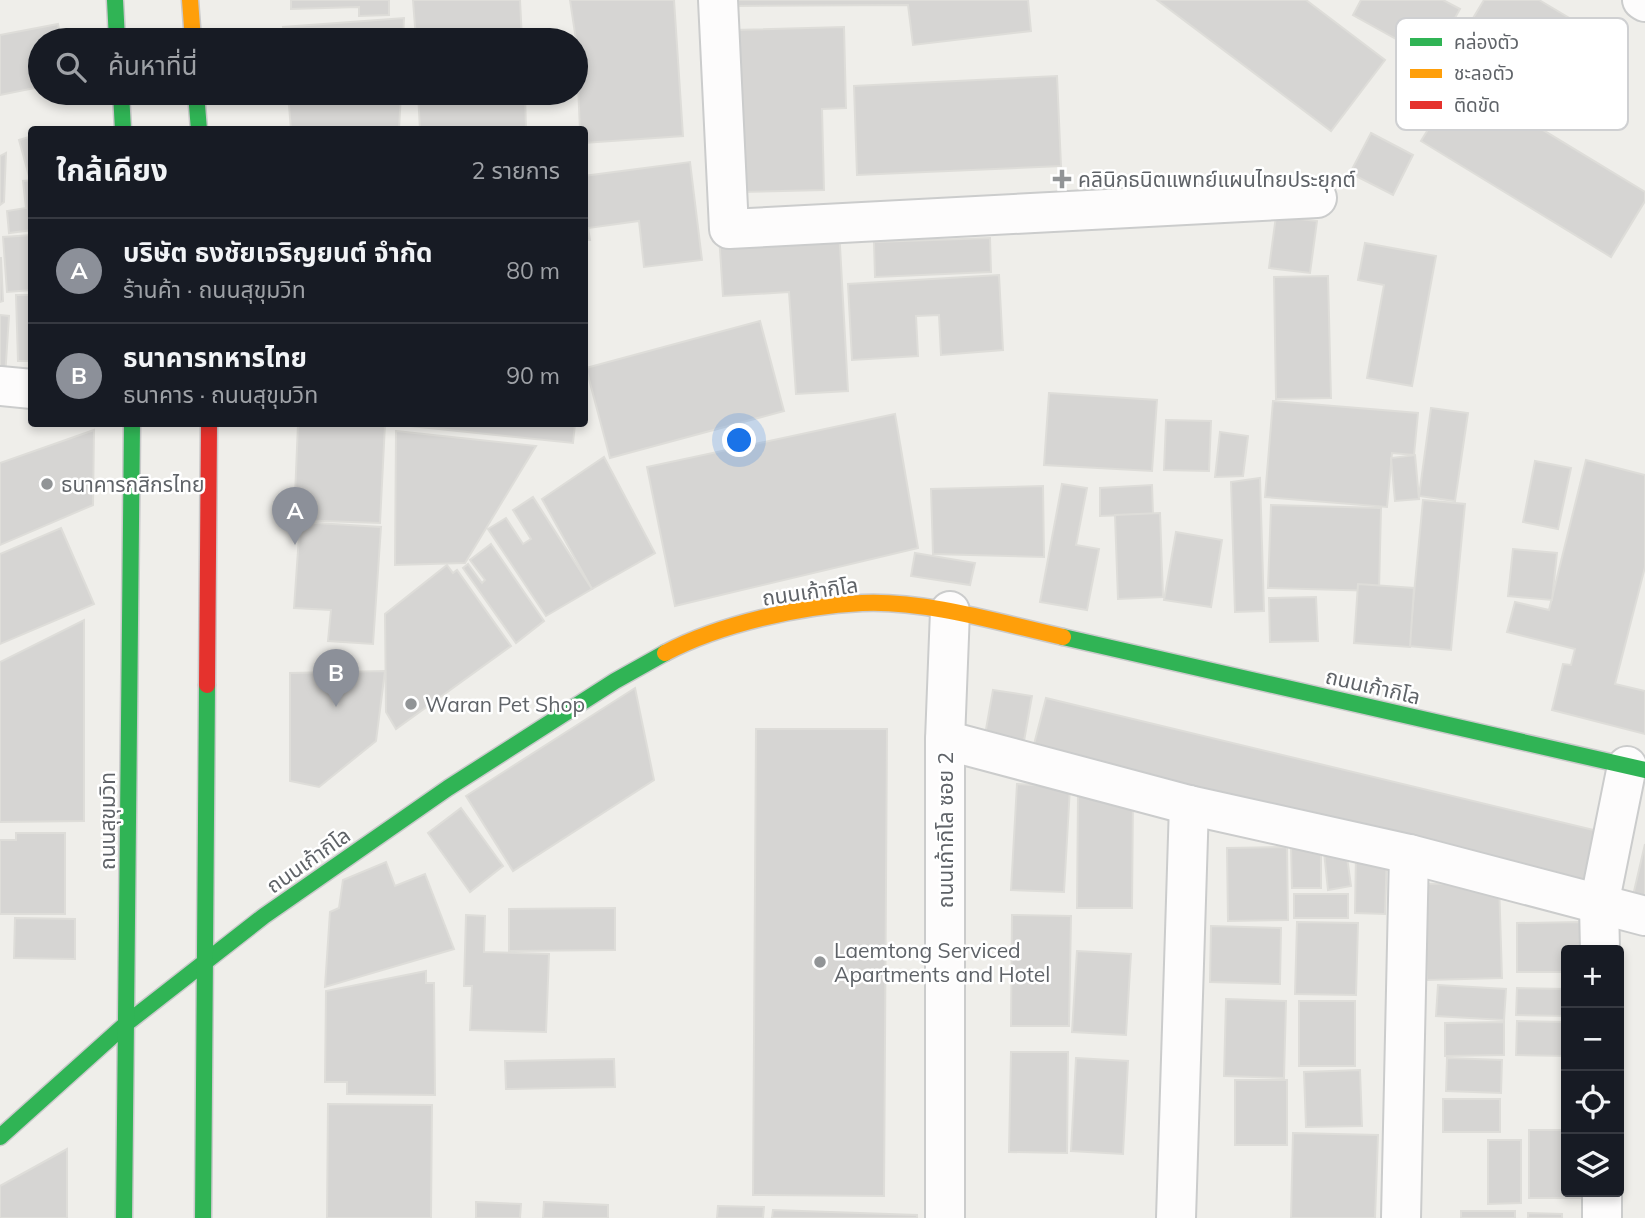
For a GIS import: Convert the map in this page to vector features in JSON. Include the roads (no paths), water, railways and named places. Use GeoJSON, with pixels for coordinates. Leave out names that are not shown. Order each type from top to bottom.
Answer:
{"type":"FeatureCollection","features":[{"type":"Feature","properties":{"kind":"main road"},"geometry":{"type":"LineString","coordinates":[[115,0],[116,28]]}},
{"type":"Feature","properties":{"kind":"main road"},"geometry":{"type":"LineString","coordinates":[[190,0],[192,28]]}},
{"type":"Feature","properties":{"kind":"main road"},"geometry":{"type":"LineString","coordinates":[[122,105],[123,126]]}},
{"type":"Feature","properties":{"kind":"main road"},"geometry":{"type":"LineString","coordinates":[[198,105],[199,126]]}},
{"type":"Feature","properties":{"kind":"main road","name":"ถนนสุขุมวิท"},"geometry":{"type":"LineString","coordinates":[[124,1218],[132,427]]}},
{"type":"Feature","properties":{"kind":"main road"},"geometry":{"type":"LineString","coordinates":[[203,1218],[209,427]]}},
{"type":"Feature","properties":{"kind":"main road","name":"ถนนเก้ากิโล"},"geometry":{"type":"LineString","coordinates":[[0,1137],[127,1023],[203,962],[448,788],[615,681],[688,640],[767,617],[863,603],[950,611],[1636,768]]}},
{"type":"Feature","properties":{"kind":"street"},"geometry":{"type":"LineString","coordinates":[[718,0],[729,229],[1317,198]]}},
{"type":"Feature","properties":{"kind":"street"},"geometry":{"type":"LineString","coordinates":[[0,386],[28,389]]}},
{"type":"Feature","properties":{"kind":"street","name":"ถนนเก้ากิโล ซอย 2"},"geometry":{"type":"LineString","coordinates":[[945,1218],[946,740],[950,611]]}},
{"type":"Feature","properties":{"kind":"street"},"geometry":{"type":"LineString","coordinates":[[946,740],[1189,805],[1409,854],[1645,916]]}},
{"type":"Feature","properties":{"kind":"street"},"geometry":{"type":"LineString","coordinates":[[1600,945],[1600,905],[1636,768]]}},
{"type":"Feature","properties":{"kind":"street"},"geometry":{"type":"LineString","coordinates":[[1176,1218],[1189,805]]}},
{"type":"Feature","properties":{"kind":"street"},"geometry":{"type":"LineString","coordinates":[[1401,1218],[1409,854]]}},
{"type":"Feature","properties":{"kind":"street"},"geometry":{"type":"LineString","coordinates":[[1602,1197],[1602,1218]]}},
{"type":"Feature","properties":{"kind":"place","name":"คลินิกธนิตแพทย์แผนไทยประยุกต์"},"geometry":{"type":"Point","coordinates":[1062,179]}},
{"type":"Feature","properties":{"kind":"place","name":"ธนาคารกสิกรไทย"},"geometry":{"type":"Point","coordinates":[47,484]}},
{"type":"Feature","properties":{"kind":"place","name":"บริษัต ธงชัยเจริญยนต์ จำกัด"},"geometry":{"type":"Point","coordinates":[295,545]}},
{"type":"Feature","properties":{"kind":"place","name":"Waran Pet Shop"},"geometry":{"type":"Point","coordinates":[411,704]}},
{"type":"Feature","properties":{"kind":"place","name":"ธนาคารทหารไทย"},"geometry":{"type":"Point","coordinates":[336,707]}},
{"type":"Feature","properties":{"kind":"place","name":"Laemtong Serviced Apartments and Hotel"},"geometry":{"type":"Point","coordinates":[820,962]}}]}
